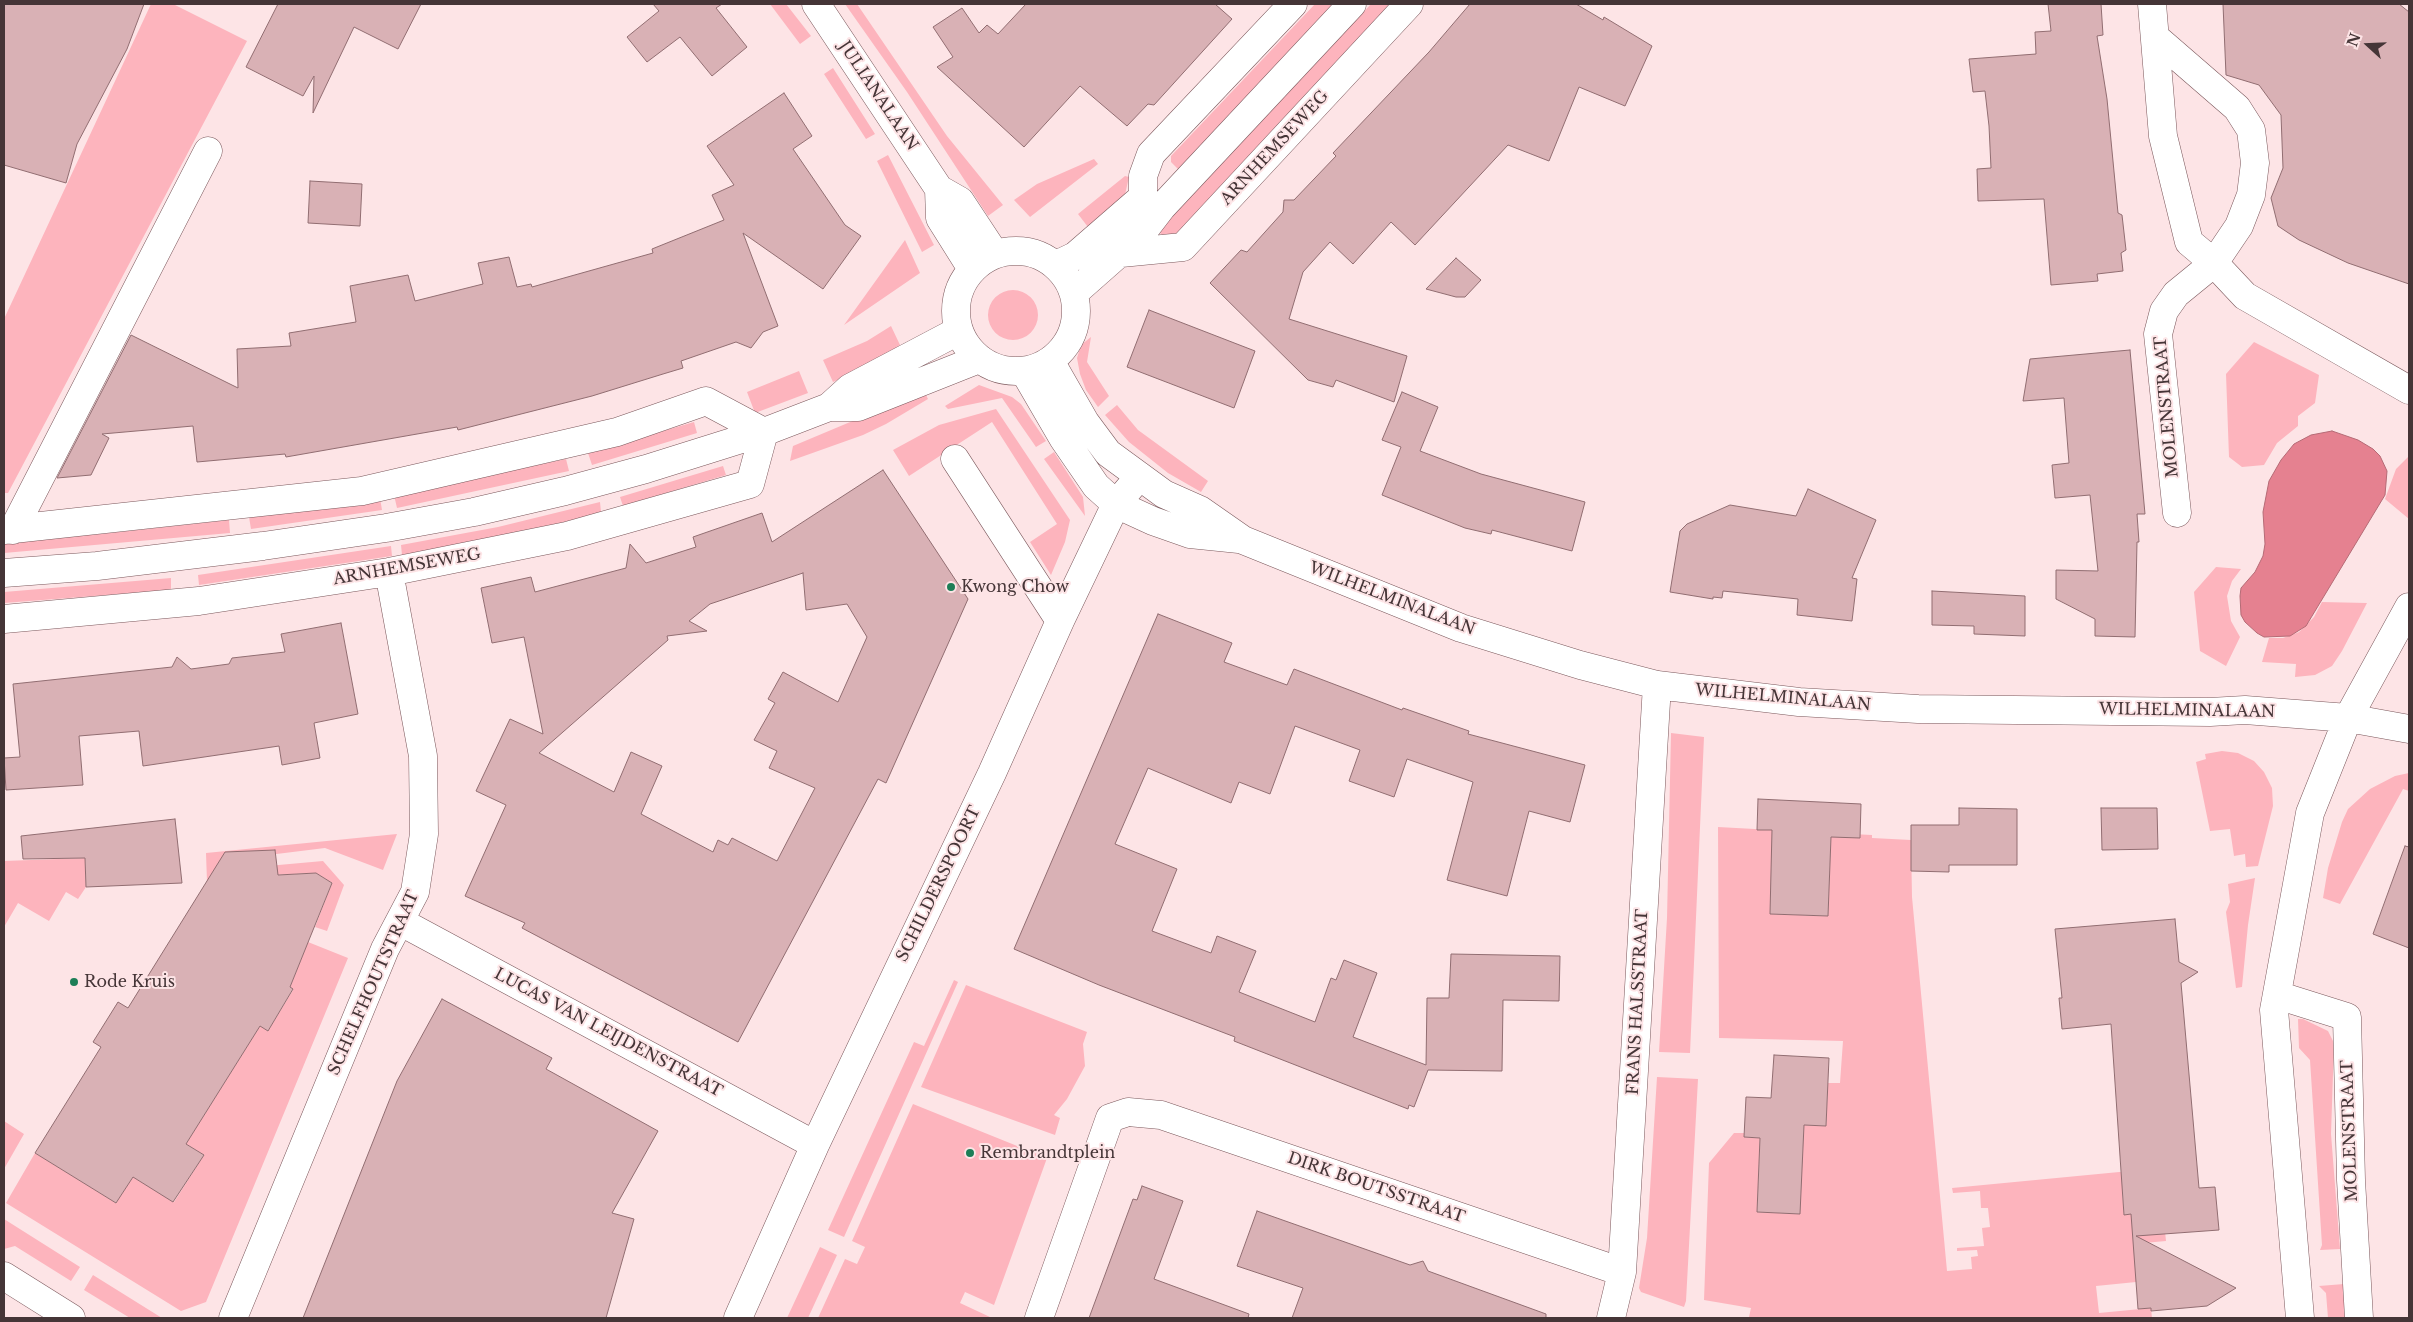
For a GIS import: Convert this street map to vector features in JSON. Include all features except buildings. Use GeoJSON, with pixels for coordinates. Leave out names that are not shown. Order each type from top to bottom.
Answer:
{"type":"FeatureCollection","features":[{"type":"Feature","properties":{"kind":"street","name":"JULIANALAAN"},"geometry":{"type":"LineString","coordinates":[[816,4],[940,189],[960,201],[995,254]]}},
{"type":"Feature","properties":{"kind":"street"},"geometry":{"type":"LineString","coordinates":[[1074,293],[1142,233],[1152,202],[1143,176],[1151,154],[1293,4]]}},
{"type":"Feature","properties":{"kind":"street"},"geometry":{"type":"LineString","coordinates":[[1056,265],[1075,256],[1152,202],[1352,4]]}},
{"type":"Feature","properties":{"kind":"street","name":"ARNHEMSEWEG"},"geometry":{"type":"LineString","coordinates":[[1121,253],[1183,247],[1409,4]]}},
{"type":"Feature","properties":{"kind":"street"},"geometry":{"type":"LineString","coordinates":[[2152,4],[2164,136],[2189,242],[2214,263],[2245,296],[2409,390]]}},
{"type":"Feature","properties":{"kind":"street","name":"MOLENSTRAAT"},"geometry":{"type":"LineString","coordinates":[[2155,37],[2236,108],[2251,130],[2255,163],[2252,195],[2239,226],[2214,263],[2176,294],[2164,311],[2158,334],[2177,513]]}},
{"type":"Feature","properties":{"kind":"street"},"geometry":{"type":"LineString","coordinates":[[8,530],[208,151]]}},
{"type":"Feature","properties":{"kind":"street"},"geometry":{"type":"LineString","coordinates":[[940,189],[940,218],[972,269]]}},
{"type":"Feature","properties":{"kind":"street"},"geometry":{"type":"LineString","coordinates":[[1016,250],[1042,256],[1056,265],[1074,293],[1077,310],[1074,328],[1064,347],[1050,361],[1024,371],[1007,371],[991,366],[979,359],[967,346],[958,331],[955,308],[961,284],[972,269],[995,254],[1016,250]]}},
{"type":"Feature","properties":{"kind":"street"},"geometry":{"type":"LineString","coordinates":[[4,573],[97,566],[386,528],[474,512],[565,491],[764,432],[828,407],[850,388],[958,331]]}},
{"type":"Feature","properties":{"kind":"street"},"geometry":{"type":"LineString","coordinates":[[828,407],[858,407],[979,359]]}},
{"type":"Feature","properties":{"kind":"street","name":"WILHELMINALAAN"},"geometry":{"type":"LineString","coordinates":[[1050,361],[1085,422],[1108,453],[1164,494],[1200,510],[1243,540],[1461,628],[1580,665],[1657,685],[1799,702],[1918,709],[2210,712],[2245,710],[2348,718],[2409,729]]}},
{"type":"Feature","properties":{"kind":"street","name":"WILHELMINALAAN"},"geometry":{"type":"LineString","coordinates":[[1024,371],[1063,438],[1096,486],[1116,504],[1153,521],[1190,534],[1243,540]]}},
{"type":"Feature","properties":{"kind":"street"},"geometry":{"type":"LineString","coordinates":[[8,530],[362,491],[617,432],[706,401],[764,432]]}},
{"type":"Feature","properties":{"kind":"street","name":"ARNHEMSEWEG"},"geometry":{"type":"LineString","coordinates":[[4,619],[200,601],[389,572],[566,536],[750,484],[764,432]]}},
{"type":"Feature","properties":{"kind":"street"},"geometry":{"type":"LineString","coordinates":[[955,460],[1060,621]]}},
{"type":"Feature","properties":{"kind":"street","name":"SCHILDERSPOORT"},"geometry":{"type":"LineString","coordinates":[[815,1145],[992,773],[1060,621],[1116,504],[1139,477]]}},
{"type":"Feature","properties":{"kind":"street","name":"SCHELFHOUTSTRAAT"},"geometry":{"type":"LineString","coordinates":[[233,1318],[386,949],[415,892],[424,834],[423,756],[389,572]]}},
{"type":"Feature","properties":{"kind":"street"},"geometry":{"type":"LineString","coordinates":[[2300,1318],[2274,1010],[2310,813],[2348,718],[2409,607]]}},
{"type":"Feature","properties":{"kind":"street","name":"FRANS HALSSTRAAT"},"geometry":{"type":"LineString","coordinates":[[1611,1318],[1622,1272],[1657,685]]}},
{"type":"Feature","properties":{"kind":"street","name":"LUCAS VAN LEIJDENSTRAAT"},"geometry":{"type":"LineString","coordinates":[[401,922],[815,1145]]}},
{"type":"Feature","properties":{"kind":"street","name":"MOLENSTRAAT"},"geometry":{"type":"LineString","coordinates":[[2277,995],[2347,1017],[2351,1180],[2359,1318]]}},
{"type":"Feature","properties":{"kind":"street","name":"DIRK BOUTSSTRAAT"},"geometry":{"type":"LineString","coordinates":[[1039,1318],[1110,1118],[1128,1112],[1161,1116],[1622,1272]]}},
{"type":"Feature","properties":{"kind":"street"},"geometry":{"type":"LineString","coordinates":[[738,1318],[815,1145]]}},
{"type":"Feature","properties":{"kind":"street"},"geometry":{"type":"LineString","coordinates":[[4,1276],[71,1318]]}},
{"type":"Feature","properties":{"kind":"shaded area"},"geometry":{"type":"Polygon","coordinates":[[[151,4],[173,4],[247,41],[8,493],[4,493],[4,319],[151,4]]]}},
{"type":"Feature","properties":{"kind":"shaded area"},"geometry":{"type":"Polygon","coordinates":[[[770,4],[786,4],[811,36],[800,44],[770,4]]]}},
{"type":"Feature","properties":{"kind":"shaded area"},"geometry":{"type":"Polygon","coordinates":[[[845,4],[857,4],[947,136],[1003,205],[988,216],[907,92],[845,4]]]}},
{"type":"Feature","properties":{"kind":"shaded area"},"geometry":{"type":"Polygon","coordinates":[[[1315,4],[1339,4],[1184,168],[1178,169],[1171,162],[1171,156],[1315,4]]]}},
{"type":"Feature","properties":{"kind":"shaded area"},"geometry":{"type":"Polygon","coordinates":[[[1371,4],[1394,4],[1174,239],[1169,241],[1160,233],[1161,226],[1371,4]]]}},
{"type":"Feature","properties":{"kind":"shaded area"},"geometry":{"type":"Polygon","coordinates":[[[833,68],[875,134],[866,139],[824,74],[833,68]]]}},
{"type":"Feature","properties":{"kind":"shaded area"},"geometry":{"type":"Polygon","coordinates":[[[888,155],[934,245],[922,252],[877,161],[888,155]]]}},
{"type":"Feature","properties":{"kind":"shaded area"},"geometry":{"type":"Polygon","coordinates":[[[1094,159],[1098,164],[1030,217],[1014,200],[1037,184],[1094,159]]]}},
{"type":"Feature","properties":{"kind":"shaded area"},"geometry":{"type":"Polygon","coordinates":[[[1125,176],[1129,177],[1124,199],[1091,231],[1078,214],[1125,176]]]}},
{"type":"Feature","properties":{"kind":"shaded area"},"geometry":{"type":"Polygon","coordinates":[[[905,240],[920,273],[844,325],[905,240]]]}},
{"type":"Feature","properties":{"kind":"shaded area"},"geometry":{"type":"Polygon","coordinates":[[[1018,290],[1031,297],[1037,305],[1037,325],[1031,333],[1023,339],[1008,340],[995,333],[989,325],[988,310],[995,297],[1003,291],[1018,290]]]}},
{"type":"Feature","properties":{"kind":"shaded area"},"geometry":{"type":"Polygon","coordinates":[[[891,326],[900,345],[876,363],[833,382],[823,360],[867,341],[891,326]]]}},
{"type":"Feature","properties":{"kind":"shaded area"},"geometry":{"type":"Polygon","coordinates":[[[1091,337],[1087,362],[1109,396],[1098,407],[1086,390],[1077,358],[1081,345],[1091,337]]]}},
{"type":"Feature","properties":{"kind":"shaded area"},"geometry":{"type":"Polygon","coordinates":[[[2254,342],[2319,375],[2315,403],[2298,416],[2298,426],[2277,443],[2264,465],[2242,467],[2229,457],[2226,374],[2254,342]]]}},
{"type":"Feature","properties":{"kind":"shaded area"},"geometry":{"type":"Polygon","coordinates":[[[799,371],[808,393],[755,413],[747,392],[799,371]]]}},
{"type":"Feature","properties":{"kind":"shaded area"},"geometry":{"type":"Polygon","coordinates":[[[979,385],[1012,397],[1021,404],[1046,441],[1036,447],[1002,398],[948,409],[945,406],[979,385]]]}},
{"type":"Feature","properties":{"kind":"shaded area"},"geometry":{"type":"Polygon","coordinates":[[[924,391],[928,399],[886,424],[863,435],[790,461],[793,446],[924,391]]]}},
{"type":"Feature","properties":{"kind":"shaded area"},"geometry":{"type":"Polygon","coordinates":[[[1117,405],[1138,430],[1208,481],[1201,492],[1168,473],[1129,442],[1105,415],[1117,405]]]}},
{"type":"Feature","properties":{"kind":"shaded area"},"geometry":{"type":"Polygon","coordinates":[[[996,409],[1070,520],[1065,542],[1051,575],[1030,542],[1057,524],[992,422],[909,476],[893,450],[939,425],[996,409]]]}},
{"type":"Feature","properties":{"kind":"shaded area"},"geometry":{"type":"Polygon","coordinates":[[[694,422],[697,433],[592,465],[588,453],[694,422]]]}},
{"type":"Feature","properties":{"kind":"shaded area"},"geometry":{"type":"Polygon","coordinates":[[[2332,431],[2358,440],[2373,449],[2380,456],[2387,471],[2385,495],[2306,626],[2290,636],[2264,637],[2245,622],[2241,615],[2240,596],[2241,588],[2255,572],[2263,556],[2265,544],[2263,512],[2269,481],[2281,460],[2294,444],[2311,435],[2332,431]]]}},
{"type":"Feature","properties":{"kind":"shaded area"},"geometry":{"type":"Polygon","coordinates":[[[1054,452],[1083,497],[1085,516],[1044,459],[1054,452]]]}},
{"type":"Feature","properties":{"kind":"shaded area"},"geometry":{"type":"Polygon","coordinates":[[[2409,456],[2409,519],[2385,499],[2396,469],[2409,456]]]}},
{"type":"Feature","properties":{"kind":"shaded area"},"geometry":{"type":"Polygon","coordinates":[[[566,459],[569,471],[397,508],[394,495],[566,459]]]}},
{"type":"Feature","properties":{"kind":"shaded area"},"geometry":{"type":"Polygon","coordinates":[[[723,466],[726,475],[623,506],[620,497],[723,466]]]}},
{"type":"Feature","properties":{"kind":"shaded area"},"geometry":{"type":"Polygon","coordinates":[[[380,498],[382,510],[251,529],[249,517],[380,498]]]}},
{"type":"Feature","properties":{"kind":"shaded area"},"geometry":{"type":"Polygon","coordinates":[[[600,502],[601,512],[550,526],[402,555],[401,545],[498,527],[600,502]]]}},
{"type":"Feature","properties":{"kind":"shaded area"},"geometry":{"type":"Polygon","coordinates":[[[229,520],[230,533],[4,553],[4,541],[101,534],[229,520]]]}},
{"type":"Feature","properties":{"kind":"shaded area"},"geometry":{"type":"Polygon","coordinates":[[[391,546],[392,556],[199,585],[198,575],[391,546]]]}},
{"type":"Feature","properties":{"kind":"shaded area"},"geometry":{"type":"Polygon","coordinates":[[[2216,567],[2241,569],[2232,581],[2227,596],[2231,621],[2240,637],[2226,666],[2200,651],[2194,592],[2216,567]]]}},
{"type":"Feature","properties":{"kind":"shaded area"},"geometry":{"type":"Polygon","coordinates":[[[171,578],[171,590],[4,603],[4,592],[171,578]]]}},
{"type":"Feature","properties":{"kind":"shaded area"},"geometry":{"type":"Polygon","coordinates":[[[2322,602],[2367,603],[2332,666],[2315,675],[2295,677],[2296,664],[2262,662],[2269,638],[2283,638],[2299,632],[2314,617],[2322,602]]]}},
{"type":"Feature","properties":{"kind":"shaded area"},"geometry":{"type":"Polygon","coordinates":[[[1671,733],[1704,737],[1690,1053],[1659,1052],[1667,918],[1671,733]]]}},
{"type":"Feature","properties":{"kind":"shaded area"},"geometry":{"type":"Polygon","coordinates":[[[2222,751],[2238,753],[2254,761],[2264,772],[2272,788],[2273,806],[2258,866],[2246,867],[2245,854],[2234,856],[2230,829],[2210,831],[2196,762],[2206,759],[2205,754],[2222,751]]]}},
{"type":"Feature","properties":{"kind":"shaded area"},"geometry":{"type":"Polygon","coordinates":[[[2409,773],[2409,791],[2403,789],[2340,904],[2323,898],[2328,868],[2342,822],[2348,809],[2370,789],[2395,776],[2409,773]]]}},
{"type":"Feature","properties":{"kind":"shaded area"},"geometry":{"type":"Polygon","coordinates":[[[1718,827],[1791,831],[1772,858],[1770,914],[1828,916],[1831,833],[1872,835],[1872,838],[1911,840],[1912,897],[1947,1271],[1972,1269],[1971,1257],[1978,1256],[1977,1250],[1957,1251],[1957,1248],[1984,1246],[1982,1228],[1990,1227],[1988,1208],[1981,1208],[1980,1191],[1953,1193],[1952,1188],[2161,1168],[2161,1188],[2122,1191],[2124,1214],[2163,1211],[2166,1241],[2144,1243],[2136,1282],[2096,1286],[2099,1313],[2151,1308],[2152,1318],[1753,1318],[1749,1317],[1751,1308],[1704,1300],[1709,1163],[1734,1133],[1744,1133],[1744,1137],[1760,1138],[1757,1212],[1799,1214],[1804,1125],[1826,1126],[1828,1083],[1840,1083],[1843,1041],[1719,1038],[1718,827]]]}},
{"type":"Feature","properties":{"kind":"shaded area"},"geometry":{"type":"Polygon","coordinates":[[[397,834],[383,870],[325,848],[228,860],[207,882],[206,853],[397,834]]]}},
{"type":"Feature","properties":{"kind":"shaded area"},"geometry":{"type":"Polygon","coordinates":[[[85,858],[86,887],[78,899],[66,892],[49,921],[18,903],[4,927],[4,861],[85,858]]]}},
{"type":"Feature","properties":{"kind":"shaded area"},"geometry":{"type":"Polygon","coordinates":[[[323,861],[344,885],[327,931],[315,927],[332,883],[316,873],[228,877],[234,869],[323,861]]]}},
{"type":"Feature","properties":{"kind":"shaded area"},"geometry":{"type":"Polygon","coordinates":[[[2255,878],[2242,987],[2236,988],[2226,912],[2230,902],[2228,884],[2255,878]]]}},
{"type":"Feature","properties":{"kind":"shaded area"},"geometry":{"type":"Polygon","coordinates":[[[308,942],[348,958],[206,1302],[181,1311],[6,1203],[35,1153],[116,1203],[133,1177],[174,1202],[204,1155],[186,1144],[260,1026],[268,1031],[293,990],[290,987],[308,942]]]}},
{"type":"Feature","properties":{"kind":"shaded area"},"geometry":{"type":"Polygon","coordinates":[[[954,980],[958,982],[844,1237],[828,1230],[914,1042],[924,1046],[954,980]]]}},
{"type":"Feature","properties":{"kind":"shaded area"},"geometry":{"type":"Polygon","coordinates":[[[966,985],[1087,1032],[1083,1044],[1085,1066],[1067,1099],[1054,1115],[1060,1118],[1055,1135],[921,1087],[966,985]]]}},
{"type":"Feature","properties":{"kind":"shaded area"},"geometry":{"type":"Polygon","coordinates":[[[2298,1019],[2303,1019],[2328,1031],[2334,1043],[2331,1134],[2340,1249],[2320,1250],[2322,1245],[2310,1060],[2299,1048],[2298,1019]]]}},
{"type":"Feature","properties":{"kind":"shaded area"},"geometry":{"type":"Polygon","coordinates":[[[1657,1077],[1698,1079],[1686,1301],[1684,1307],[1641,1292],[1639,1288],[1647,1238],[1657,1077]]]}},
{"type":"Feature","properties":{"kind":"shaded area","name":"Rembrandtplein"},"geometry":{"type":"Polygon","coordinates":[[[913,1104],[1047,1158],[994,1305],[965,1292],[960,1303],[990,1318],[818,1318],[845,1259],[857,1264],[865,1247],[852,1241],[913,1104]]]}},
{"type":"Feature","properties":{"kind":"shaded area"},"geometry":{"type":"Polygon","coordinates":[[[4,1121],[24,1134],[4,1169],[4,1121]]]}},
{"type":"Feature","properties":{"kind":"shaded area"},"geometry":{"type":"Polygon","coordinates":[[[4,1219],[80,1267],[71,1281],[15,1246],[4,1249],[4,1219]]]}},
{"type":"Feature","properties":{"kind":"shaded area"},"geometry":{"type":"Polygon","coordinates":[[[820,1247],[837,1255],[808,1318],[787,1318],[820,1247]]]}},
{"type":"Feature","properties":{"kind":"shaded area"},"geometry":{"type":"Polygon","coordinates":[[[93,1275],[162,1318],[130,1318],[84,1290],[93,1275]]]}},
{"type":"Feature","properties":{"kind":"shaded area"},"geometry":{"type":"Polygon","coordinates":[[[2344,1284],[2346,1318],[2328,1318],[2326,1293],[2319,1286],[2344,1284]]]}},
{"type":"Feature","properties":{"kind":"place","name":"Kwong Chow"},"geometry":{"type":"Point","coordinates":[951,587]}},
{"type":"Feature","properties":{"kind":"place","name":"Rode Kruis"},"geometry":{"type":"Point","coordinates":[74,982]}},
{"type":"Feature","properties":{"kind":"place","name":"Rembrandtplein"},"geometry":{"type":"Point","coordinates":[970,1153]}}]}
